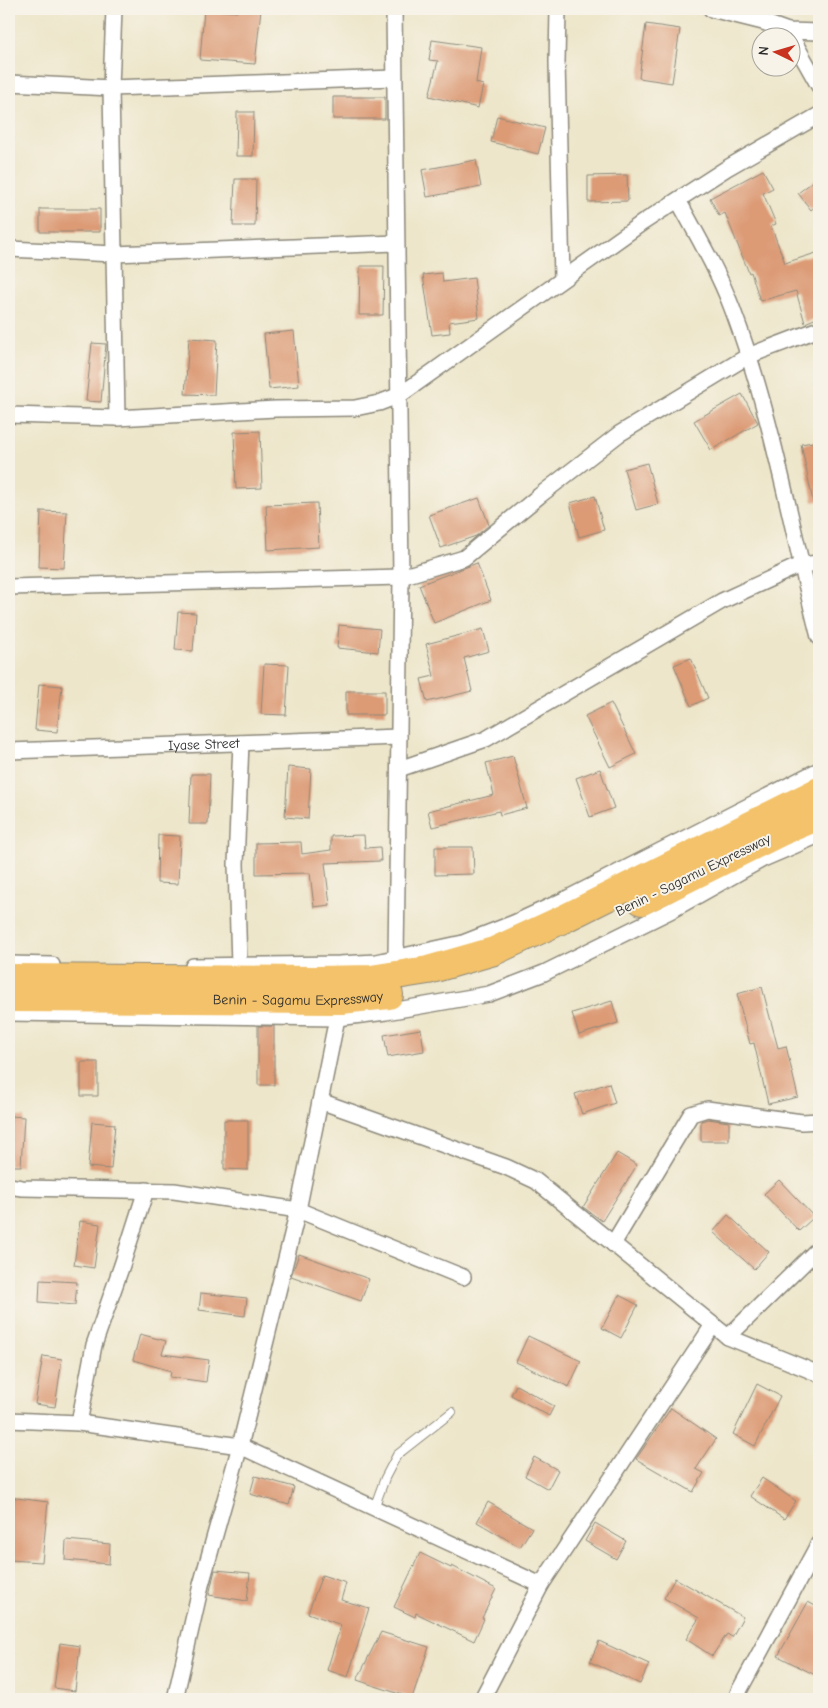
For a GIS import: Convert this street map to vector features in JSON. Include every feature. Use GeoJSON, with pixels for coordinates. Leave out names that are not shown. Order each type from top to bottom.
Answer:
{"type":"FeatureCollection","features":[{"type":"Feature","properties":{"kind":"highway"},"geometry":{"type":"LineString","coordinates":[[9,978],[326,980],[371,979],[428,970],[494,951],[563,919],[819,791]]}},
{"type":"Feature","properties":{"kind":"highway","name":"Benin - Sagamu Expressway"},"geometry":{"type":"LineString","coordinates":[[9,998],[342,1000],[402,992],[454,980],[515,961],[784,830],[819,816]]}},
{"type":"Feature","properties":{"kind":"street"},"geometry":{"type":"LineString","coordinates":[[114,9],[111,88],[117,418]]}},
{"type":"Feature","properties":{"kind":"street"},"geometry":{"type":"LineString","coordinates":[[394,9],[401,577],[396,958]]}},
{"type":"Feature","properties":{"kind":"street"},"geometry":{"type":"LineString","coordinates":[[558,9],[557,62],[562,279]]}},
{"type":"Feature","properties":{"kind":"street"},"geometry":{"type":"LineString","coordinates":[[711,9],[765,15],[784,28]]}},
{"type":"Feature","properties":{"kind":"street"},"geometry":{"type":"LineString","coordinates":[[800,31],[819,32]]}},
{"type":"Feature","properties":{"kind":"street"},"geometry":{"type":"LineString","coordinates":[[800,52],[819,86]]}},
{"type":"Feature","properties":{"kind":"street"},"geometry":{"type":"LineString","coordinates":[[9,83],[111,88],[394,78]]}},
{"type":"Feature","properties":{"kind":"street"},"geometry":{"type":"LineString","coordinates":[[9,415],[117,418],[276,409],[355,408],[379,403],[400,395],[642,223],[727,168],[819,115]]}},
{"type":"Feature","properties":{"kind":"street"},"geometry":{"type":"LineString","coordinates":[[678,200],[732,307],[748,356],[763,405],[800,565],[819,637]]}},
{"type":"Feature","properties":{"kind":"street"},"geometry":{"type":"LineString","coordinates":[[9,249],[114,254],[396,243]]}},
{"type":"Feature","properties":{"kind":"street"},"geometry":{"type":"LineString","coordinates":[[9,587],[401,577],[464,558],[539,496],[619,434],[748,356],[819,329]]}},
{"type":"Feature","properties":{"kind":"street"},"geometry":{"type":"LineString","coordinates":[[399,769],[486,739],[722,601],[800,565],[819,564]]}},
{"type":"Feature","properties":{"kind":"street","name":"Iyase Street"},"geometry":{"type":"LineString","coordinates":[[9,751],[399,737]]}},
{"type":"Feature","properties":{"kind":"street"},"geometry":{"type":"LineString","coordinates":[[239,965],[236,864],[241,743]]}},
{"type":"Feature","properties":{"kind":"street"},"geometry":{"type":"LineString","coordinates":[[9,964],[149,966],[339,964],[396,958],[463,943],[514,923],[564,900],[819,770]]}},
{"type":"Feature","properties":{"kind":"street"},"geometry":{"type":"LineString","coordinates":[[9,1013],[337,1018],[386,1012],[489,994],[535,977],[672,910],[763,858],[819,835]]}},
{"type":"Feature","properties":{"kind":"street"},"geometry":{"type":"LineString","coordinates":[[175,1699],[201,1585],[240,1446],[298,1210],[337,1018]]}},
{"type":"Feature","properties":{"kind":"street"},"geometry":{"type":"LineString","coordinates":[[320,1101],[506,1166],[536,1182],[728,1336],[819,1374]]}},
{"type":"Feature","properties":{"kind":"street"},"geometry":{"type":"LineString","coordinates":[[613,1244],[691,1114],[707,1109],[792,1121],[819,1121]]}},
{"type":"Feature","properties":{"kind":"street"},"geometry":{"type":"LineString","coordinates":[[9,1186],[22,1188],[174,1191],[298,1210],[463,1277]]}},
{"type":"Feature","properties":{"kind":"street"},"geometry":{"type":"LineString","coordinates":[[79,1423],[94,1345],[146,1190]]}},
{"type":"Feature","properties":{"kind":"street"},"geometry":{"type":"LineString","coordinates":[[728,1336],[819,1248]]}},
{"type":"Feature","properties":{"kind":"street"},"geometry":{"type":"LineString","coordinates":[[482,1699],[541,1585],[713,1325]]}},
{"type":"Feature","properties":{"kind":"street"},"geometry":{"type":"LineString","coordinates":[[9,1420],[79,1423],[240,1446],[541,1585]]}},
{"type":"Feature","properties":{"kind":"street"},"geometry":{"type":"LineString","coordinates":[[736,1699],[739,1690],[819,1543]]}},
{"type":"Feature","properties":{"kind":"lane"},"geometry":{"type":"LineString","coordinates":[[374,1508],[385,1478],[397,1455],[452,1412]]}},
{"type":"Feature","properties":{"kind":"building"},"geometry":{"type":"Polygon","coordinates":[[[204,9],[237,12],[237,9],[261,9],[255,64],[200,60],[204,9]]]}},
{"type":"Feature","properties":{"kind":"building"},"geometry":{"type":"Polygon","coordinates":[[[646,24],[680,29],[672,83],[639,78],[646,24]]]}},
{"type":"Feature","properties":{"kind":"building"},"geometry":{"type":"Polygon","coordinates":[[[432,40],[481,47],[476,83],[483,85],[478,108],[429,96],[438,61],[429,60],[432,40]]]}},
{"type":"Feature","properties":{"kind":"building"},"geometry":{"type":"Polygon","coordinates":[[[333,97],[385,97],[385,119],[333,119],[333,97]]]}},
{"type":"Feature","properties":{"kind":"building"},"geometry":{"type":"Polygon","coordinates":[[[237,112],[254,112],[253,156],[236,156],[237,112]]]}},
{"type":"Feature","properties":{"kind":"building"},"geometry":{"type":"Polygon","coordinates":[[[497,116],[545,128],[538,154],[491,142],[497,116]]]}},
{"type":"Feature","properties":{"kind":"building"},"geometry":{"type":"Polygon","coordinates":[[[476,160],[481,187],[427,197],[422,170],[476,160]]]}},
{"type":"Feature","properties":{"kind":"building"},"geometry":{"type":"Polygon","coordinates":[[[763,170],[773,188],[763,193],[776,224],[771,226],[785,263],[819,252],[819,317],[805,323],[796,291],[760,301],[751,272],[749,273],[725,213],[719,216],[710,198],[763,170]]]}},
{"type":"Feature","properties":{"kind":"building"},"geometry":{"type":"Polygon","coordinates":[[[627,175],[628,201],[588,202],[588,176],[627,175]]]}},
{"type":"Feature","properties":{"kind":"building"},"geometry":{"type":"Polygon","coordinates":[[[819,177],[819,203],[811,210],[798,193],[819,177]]]}},
{"type":"Feature","properties":{"kind":"building"},"geometry":{"type":"Polygon","coordinates":[[[235,179],[256,179],[255,226],[233,226],[235,179]]]}},
{"type":"Feature","properties":{"kind":"building"},"geometry":{"type":"Polygon","coordinates":[[[40,209],[100,209],[100,232],[40,232],[40,209]]]}},
{"type":"Feature","properties":{"kind":"building"},"geometry":{"type":"Polygon","coordinates":[[[360,266],[384,266],[383,315],[359,315],[360,266]]]}},
{"type":"Feature","properties":{"kind":"building"},"geometry":{"type":"Polygon","coordinates":[[[442,273],[443,282],[474,278],[479,318],[449,322],[450,333],[432,335],[423,275],[442,273]]]}},
{"type":"Feature","properties":{"kind":"building"},"geometry":{"type":"Polygon","coordinates":[[[294,331],[299,386],[269,389],[264,334],[294,331]]]}},
{"type":"Feature","properties":{"kind":"building"},"geometry":{"type":"Polygon","coordinates":[[[189,338],[217,340],[214,395],[185,394],[189,338]]]}},
{"type":"Feature","properties":{"kind":"building"},"geometry":{"type":"Polygon","coordinates":[[[92,343],[106,344],[101,402],[86,401],[92,343]]]}},
{"type":"Feature","properties":{"kind":"building"},"geometry":{"type":"Polygon","coordinates":[[[742,394],[758,423],[711,450],[694,421],[742,394]]]}},
{"type":"Feature","properties":{"kind":"building"},"geometry":{"type":"Polygon","coordinates":[[[260,431],[262,488],[236,489],[234,432],[260,431]]]}},
{"type":"Feature","properties":{"kind":"building"},"geometry":{"type":"Polygon","coordinates":[[[819,441],[819,501],[813,502],[801,444],[819,441]]]}},
{"type":"Feature","properties":{"kind":"building"},"geometry":{"type":"Polygon","coordinates":[[[647,463],[658,504],[636,510],[624,469],[647,463]]]}},
{"type":"Feature","properties":{"kind":"building"},"geometry":{"type":"Polygon","coordinates":[[[595,496],[604,530],[579,537],[570,503],[595,496]]]}},
{"type":"Feature","properties":{"kind":"building"},"geometry":{"type":"Polygon","coordinates":[[[479,498],[489,525],[476,536],[441,548],[429,515],[479,498]]]}},
{"type":"Feature","properties":{"kind":"building"},"geometry":{"type":"Polygon","coordinates":[[[317,503],[319,547],[268,550],[266,505],[317,503]]]}},
{"type":"Feature","properties":{"kind":"building"},"geometry":{"type":"Polygon","coordinates":[[[41,511],[67,512],[64,568],[39,567],[41,511]]]}},
{"type":"Feature","properties":{"kind":"building"},"geometry":{"type":"Polygon","coordinates":[[[477,563],[491,600],[434,623],[419,585],[477,563]]]}},
{"type":"Feature","properties":{"kind":"building"},"geometry":{"type":"Polygon","coordinates":[[[178,612],[196,613],[193,651],[175,650],[178,612]]]}},
{"type":"Feature","properties":{"kind":"building"},"geometry":{"type":"Polygon","coordinates":[[[339,625],[380,629],[378,652],[337,648],[339,625]]]}},
{"type":"Feature","properties":{"kind":"building"},"geometry":{"type":"Polygon","coordinates":[[[483,629],[489,651],[464,658],[472,691],[427,702],[421,679],[434,676],[426,644],[483,629]]]}},
{"type":"Feature","properties":{"kind":"building"},"geometry":{"type":"Polygon","coordinates":[[[691,658],[708,698],[691,706],[674,665],[691,658]]]}},
{"type":"Feature","properties":{"kind":"building"},"geometry":{"type":"Polygon","coordinates":[[[264,664],[289,665],[286,715],[261,714],[264,664]]]}},
{"type":"Feature","properties":{"kind":"building"},"geometry":{"type":"Polygon","coordinates":[[[39,684],[62,686],[57,732],[35,730],[39,684]]]}},
{"type":"Feature","properties":{"kind":"building"},"geometry":{"type":"Polygon","coordinates":[[[346,691],[385,691],[385,715],[346,715],[346,691]]]}},
{"type":"Feature","properties":{"kind":"building"},"geometry":{"type":"Polygon","coordinates":[[[611,703],[636,754],[610,767],[585,716],[611,703]]]}},
{"type":"Feature","properties":{"kind":"building"},"geometry":{"type":"Polygon","coordinates":[[[513,756],[527,808],[500,815],[499,811],[432,827],[428,811],[494,795],[486,763],[513,756]]]}},
{"type":"Feature","properties":{"kind":"building"},"geometry":{"type":"Polygon","coordinates":[[[288,767],[311,769],[308,819],[285,817],[288,767]]]}},
{"type":"Feature","properties":{"kind":"building"},"geometry":{"type":"Polygon","coordinates":[[[600,769],[614,808],[590,817],[576,778],[600,769]]]}},
{"type":"Feature","properties":{"kind":"building"},"geometry":{"type":"Polygon","coordinates":[[[191,774],[210,774],[208,824],[189,824],[191,774]]]}},
{"type":"Feature","properties":{"kind":"building"},"geometry":{"type":"Polygon","coordinates":[[[158,835],[180,836],[178,884],[157,883],[158,835]]]}},
{"type":"Feature","properties":{"kind":"building"},"geometry":{"type":"Polygon","coordinates":[[[364,835],[365,848],[380,847],[381,861],[325,863],[330,905],[314,907],[310,873],[256,874],[256,843],[301,842],[302,854],[331,850],[331,836],[364,835]]]}},
{"type":"Feature","properties":{"kind":"building"},"geometry":{"type":"Polygon","coordinates":[[[435,847],[473,847],[474,874],[435,875],[435,847]]]}},
{"type":"Feature","properties":{"kind":"building"},"geometry":{"type":"Polygon","coordinates":[[[762,987],[778,1048],[786,1046],[798,1097],[768,1104],[754,1043],[750,1044],[737,994],[762,987]]]}},
{"type":"Feature","properties":{"kind":"building"},"geometry":{"type":"Polygon","coordinates":[[[612,1001],[618,1023],[579,1035],[572,1013],[612,1001]]]}},
{"type":"Feature","properties":{"kind":"building"},"geometry":{"type":"Polygon","coordinates":[[[258,1026],[274,1026],[274,1085],[258,1085],[258,1026]]]}},
{"type":"Feature","properties":{"kind":"building"},"geometry":{"type":"Polygon","coordinates":[[[421,1029],[424,1051],[388,1057],[384,1035],[421,1029]]]}},
{"type":"Feature","properties":{"kind":"building"},"geometry":{"type":"Polygon","coordinates":[[[81,1062],[98,1062],[98,1096],[81,1096],[81,1062]]]}},
{"type":"Feature","properties":{"kind":"building"},"geometry":{"type":"Polygon","coordinates":[[[609,1083],[615,1103],[582,1114],[575,1094],[609,1083]]]}},
{"type":"Feature","properties":{"kind":"building"},"geometry":{"type":"Polygon","coordinates":[[[9,1116],[24,1117],[21,1166],[9,1166],[9,1116]]]}},
{"type":"Feature","properties":{"kind":"building"},"geometry":{"type":"Polygon","coordinates":[[[708,1119],[729,1122],[729,1141],[701,1141],[701,1121],[708,1119]]]}},
{"type":"Feature","properties":{"kind":"building"},"geometry":{"type":"Polygon","coordinates":[[[224,1120],[248,1120],[248,1170],[224,1169],[224,1120]]]}},
{"type":"Feature","properties":{"kind":"building"},"geometry":{"type":"Polygon","coordinates":[[[92,1122],[115,1124],[111,1169],[88,1167],[92,1122]]]}},
{"type":"Feature","properties":{"kind":"building"},"geometry":{"type":"Polygon","coordinates":[[[617,1153],[637,1165],[602,1221],[583,1207],[617,1153]]]}},
{"type":"Feature","properties":{"kind":"building"},"geometry":{"type":"Polygon","coordinates":[[[779,1180],[814,1217],[799,1231],[764,1194],[779,1180]]]}},
{"type":"Feature","properties":{"kind":"building"},"geometry":{"type":"Polygon","coordinates":[[[728,1215],[769,1252],[754,1269],[713,1232],[728,1215]]]}},
{"type":"Feature","properties":{"kind":"building"},"geometry":{"type":"Polygon","coordinates":[[[80,1221],[100,1224],[94,1268],[74,1265],[80,1221]]]}},
{"type":"Feature","properties":{"kind":"building"},"geometry":{"type":"Polygon","coordinates":[[[299,1254],[369,1279],[361,1301],[291,1276],[299,1254]]]}},
{"type":"Feature","properties":{"kind":"building"},"geometry":{"type":"Polygon","coordinates":[[[40,1280],[77,1282],[75,1305],[39,1302],[40,1280]]]}},
{"type":"Feature","properties":{"kind":"building"},"geometry":{"type":"Polygon","coordinates":[[[201,1293],[247,1298],[245,1316],[199,1310],[201,1293]]]}},
{"type":"Feature","properties":{"kind":"building"},"geometry":{"type":"Polygon","coordinates":[[[619,1295],[638,1305],[621,1338],[602,1328],[619,1295]]]}},
{"type":"Feature","properties":{"kind":"building"},"geometry":{"type":"Polygon","coordinates":[[[140,1334],[166,1341],[162,1354],[209,1360],[206,1382],[170,1377],[171,1371],[133,1360],[140,1334]]]}},
{"type":"Feature","properties":{"kind":"building"},"geometry":{"type":"Polygon","coordinates":[[[528,1336],[581,1361],[569,1387],[516,1362],[528,1336]]]}},
{"type":"Feature","properties":{"kind":"building"},"geometry":{"type":"Polygon","coordinates":[[[43,1356],[62,1359],[55,1407],[35,1404],[43,1356]]]}},
{"type":"Feature","properties":{"kind":"building"},"geometry":{"type":"Polygon","coordinates":[[[757,1384],[780,1396],[755,1446],[733,1434],[757,1384]]]}},
{"type":"Feature","properties":{"kind":"building"},"geometry":{"type":"Polygon","coordinates":[[[516,1385],[554,1406],[549,1416],[511,1395],[516,1385]]]}},
{"type":"Feature","properties":{"kind":"building"},"geometry":{"type":"Polygon","coordinates":[[[671,1408],[716,1439],[696,1469],[704,1473],[693,1492],[636,1459],[671,1408]]]}},
{"type":"Feature","properties":{"kind":"building"},"geometry":{"type":"Polygon","coordinates":[[[534,1457],[558,1470],[548,1489],[525,1476],[534,1457]]]}},
{"type":"Feature","properties":{"kind":"building"},"geometry":{"type":"Polygon","coordinates":[[[255,1476],[294,1487],[289,1505],[250,1494],[255,1476]]]}},
{"type":"Feature","properties":{"kind":"building"},"geometry":{"type":"Polygon","coordinates":[[[762,1478],[796,1501],[784,1519],[750,1496],[762,1478]]]}},
{"type":"Feature","properties":{"kind":"building"},"geometry":{"type":"Polygon","coordinates":[[[9,1497],[48,1502],[42,1562],[9,1560],[9,1497]]]}},
{"type":"Feature","properties":{"kind":"building"},"geometry":{"type":"Polygon","coordinates":[[[488,1502],[532,1528],[520,1547],[477,1522],[488,1502]]]}},
{"type":"Feature","properties":{"kind":"building"},"geometry":{"type":"Polygon","coordinates":[[[595,1523],[626,1541],[616,1559],[585,1541],[595,1523]]]}},
{"type":"Feature","properties":{"kind":"building"},"geometry":{"type":"Polygon","coordinates":[[[66,1540],[110,1544],[109,1564],[65,1560],[66,1540]]]}},
{"type":"Feature","properties":{"kind":"building"},"geometry":{"type":"Polygon","coordinates":[[[420,1553],[451,1568],[452,1566],[496,1589],[482,1618],[484,1619],[474,1641],[416,1613],[415,1617],[394,1607],[420,1553]]]}},
{"type":"Feature","properties":{"kind":"building"},"geometry":{"type":"Polygon","coordinates":[[[215,1570],[250,1573],[247,1601],[209,1595],[215,1570]]]}},
{"type":"Feature","properties":{"kind":"building"},"geometry":{"type":"Polygon","coordinates":[[[322,1575],[346,1583],[341,1600],[369,1608],[348,1677],[327,1670],[341,1625],[308,1613],[322,1575]]]}},
{"type":"Feature","properties":{"kind":"building"},"geometry":{"type":"Polygon","coordinates":[[[675,1578],[743,1617],[732,1637],[727,1634],[712,1656],[686,1639],[699,1618],[664,1598],[675,1578]]]}},
{"type":"Feature","properties":{"kind":"building"},"geometry":{"type":"Polygon","coordinates":[[[808,1602],[819,1608],[819,1677],[778,1656],[808,1602]]]}},
{"type":"Feature","properties":{"kind":"building"},"geometry":{"type":"Polygon","coordinates":[[[381,1632],[429,1647],[412,1698],[357,1680],[381,1632]]]}},
{"type":"Feature","properties":{"kind":"building"},"geometry":{"type":"Polygon","coordinates":[[[599,1641],[649,1664],[640,1684],[590,1662],[599,1641]]]}},
{"type":"Feature","properties":{"kind":"building"},"geometry":{"type":"Polygon","coordinates":[[[60,1643],[80,1646],[75,1691],[54,1688],[60,1643]]]}}]}
